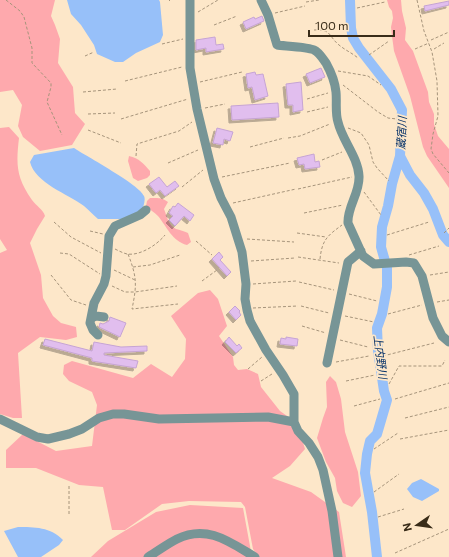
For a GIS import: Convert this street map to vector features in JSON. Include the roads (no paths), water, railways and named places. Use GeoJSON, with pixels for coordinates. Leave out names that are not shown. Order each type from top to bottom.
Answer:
{"type":"FeatureCollection","features":[{"type":"Feature","properties":{"kind":"street"},"geometry":{"type":"LineString","coordinates":[[190,0],[190,68],[214,179],[221,198],[231,217],[242,252],[246,284],[245,299],[250,321],[266,350],[294,394],[294,422],[298,431],[309,443],[318,457],[323,470],[332,511],[338,557]]}},
{"type":"Feature","properties":{"kind":"street"},"geometry":{"type":"LineString","coordinates":[[260,0],[268,15],[277,45],[314,49],[323,58],[329,69],[336,91],[337,121],[356,164],[359,175],[358,188],[349,210],[348,223],[363,256],[374,264],[414,263],[422,276],[433,318],[442,336],[449,342]]}},
{"type":"Feature","properties":{"kind":"street"},"geometry":{"type":"LineString","coordinates":[[98,335],[91,327],[90,323],[94,303],[104,284],[106,276],[109,236],[115,226],[140,215],[146,210]]}},
{"type":"Feature","properties":{"kind":"street"},"geometry":{"type":"LineString","coordinates":[[329,363],[348,262],[361,251]]}},
{"type":"Feature","properties":{"kind":"street"},"geometry":{"type":"LineString","coordinates":[[91,318],[96,316],[104,317]]}},
{"type":"Feature","properties":{"kind":"street"},"geometry":{"type":"LineString","coordinates":[[0,420],[37,437],[48,439],[69,434],[99,418],[113,414],[124,414],[159,420],[268,417],[294,422]]}},
{"type":"Feature","properties":{"kind":"street"},"geometry":{"type":"LineString","coordinates":[[148,557],[176,539],[196,533],[215,535],[227,539],[255,557]]}},
{"type":"Feature","properties":{"kind":"water"},"geometry":{"type":"Polygon","coordinates":[[[67,0],[159,0],[163,35],[160,42],[136,53],[123,62],[115,62],[97,54],[94,45],[81,25],[71,14],[67,0]]]}},
{"type":"Feature","properties":{"kind":"water"},"geometry":{"type":"Polygon","coordinates":[[[74,148],[123,178],[140,191],[145,198],[142,211],[124,219],[98,219],[84,206],[45,182],[38,176],[30,162],[34,155],[74,148]]]}},
{"type":"Feature","properties":{"kind":"water"},"geometry":{"type":"Polygon","coordinates":[[[421,479],[439,489],[439,491],[422,501],[413,497],[407,489],[412,483],[421,479]]]}},
{"type":"Feature","properties":{"kind":"water"},"geometry":{"type":"Polygon","coordinates":[[[18,527],[48,530],[63,540],[59,545],[41,557],[18,557],[4,531],[18,527]]]}},
{"type":"Feature","properties":{"kind":"waterway","name":"蔵宿川"},"geometry":{"type":"LineString","coordinates":[[350,0],[351,28],[353,38],[391,89],[402,110],[400,156],[410,175],[424,193],[433,209],[443,235],[449,242]]}},
{"type":"Feature","properties":{"kind":"waterway","name":"上内野川"},"geometry":{"type":"LineString","coordinates":[[377,557],[372,512],[365,473],[370,441],[377,434],[387,400],[384,391],[378,351],[377,328],[382,314],[387,287],[387,268],[381,247],[382,227],[400,156]]}}]}
